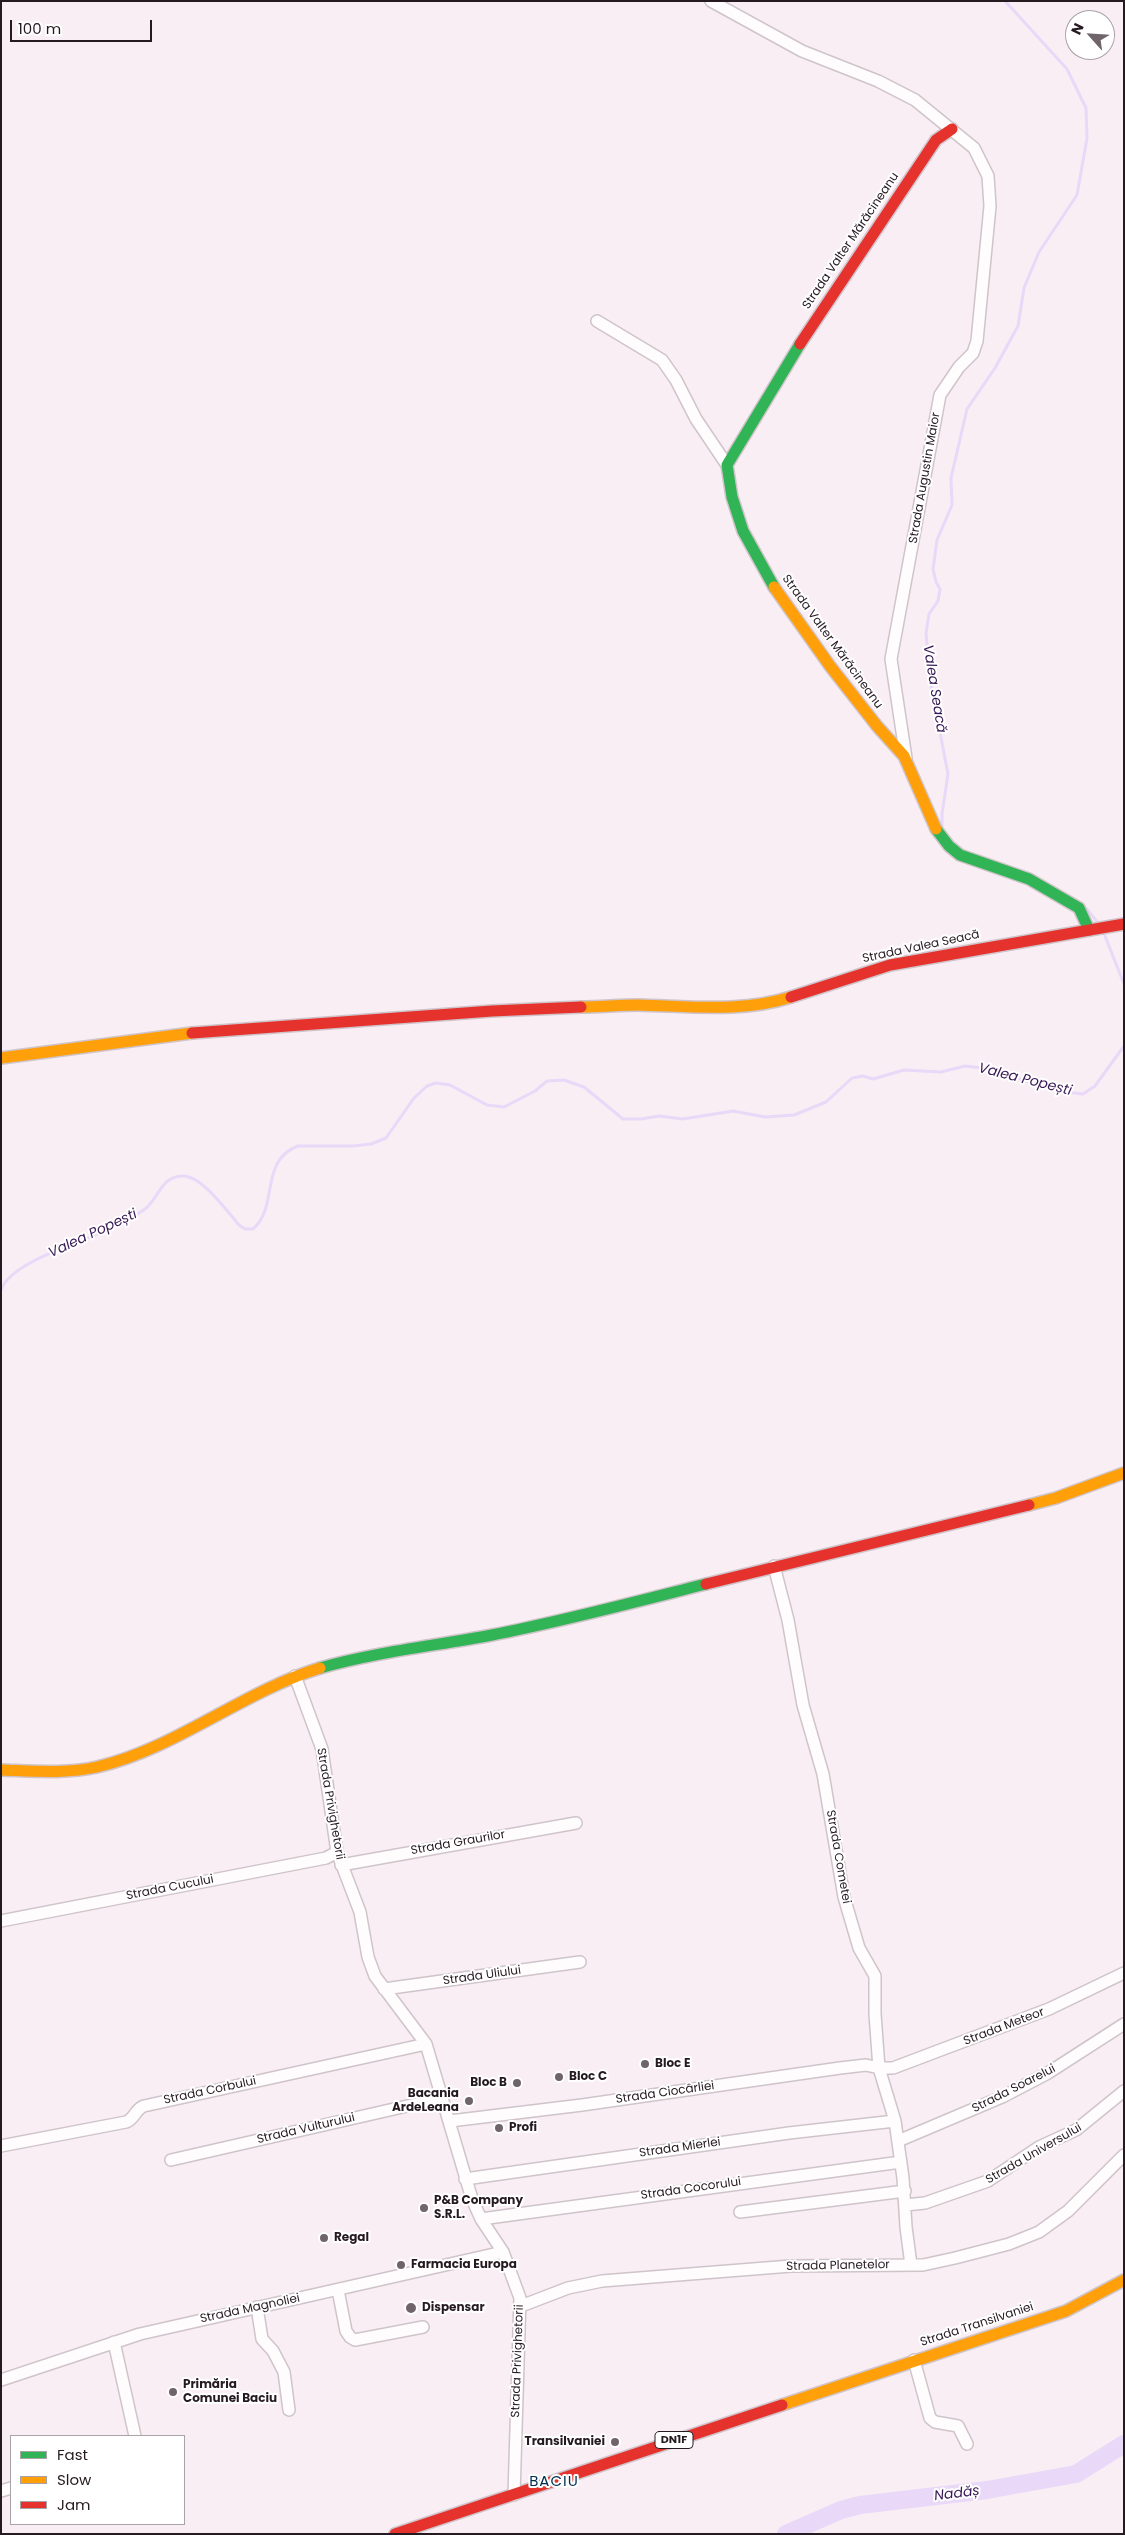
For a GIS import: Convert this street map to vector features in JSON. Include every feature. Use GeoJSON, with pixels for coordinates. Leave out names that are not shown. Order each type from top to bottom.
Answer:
{"type":"FeatureCollection","features":[{"type":"Feature","properties":{"kind":"street","name":"Strada Augustin Maior"},"geometry":{"type":"LineString","coordinates":[[711,1],[802,50],[878,81],[915,100],[974,148],[988,176],[990,206],[977,341],[973,353],[959,367],[940,395],[891,659],[906,760]]}},
{"type":"Feature","properties":{"kind":"street","name":"Strada Valter Mărăcineanu"},"geometry":{"type":"LineString","coordinates":[[952,129],[936,140],[815,319],[727,465],[728,478],[749,543],[779,594],[873,721],[906,760],[929,817],[940,838],[960,855],[1029,879],[1057,894],[1079,908],[1091,929]]}},
{"type":"Feature","properties":{"kind":"street"},"geometry":{"type":"LineString","coordinates":[[597,321],[662,360],[676,380],[696,419],[727,465]]}},
{"type":"Feature","properties":{"kind":"street","name":"Strada Valea Seacă"},"geometry":{"type":"LineString","coordinates":[[1,1058],[192,1033],[492,1011],[636,1005],[712,1008],[765,1004],[890,965],[1124,924]]}},
{"type":"Feature","properties":{"kind":"street"},"geometry":{"type":"LineString","coordinates":[[1,1770],[55,1771],[96,1767],[162,1745],[295,1676],[359,1657],[433,1646],[567,1620],[774,1566],[1056,1498],[1124,1472]]}},
{"type":"Feature","properties":{"kind":"street","name":"Strada Cometei"},"geometry":{"type":"LineString","coordinates":[[774,1566],[790,1629],[803,1704],[822,1774],[844,1897],[859,1948],[875,1976],[875,2014],[879,2068],[895,2121],[905,2191],[911,2265]]}},
{"type":"Feature","properties":{"kind":"street","name":"Strada Privighetorii"},"geometry":{"type":"LineString","coordinates":[[295,1676],[322,1749],[337,1852],[360,1912],[368,1957],[375,1976],[426,2044],[450,2120],[465,2178],[481,2219],[503,2252],[518,2290],[521,2306],[516,2385],[514,2495]]}},
{"type":"Feature","properties":{"kind":"street","name":"Strada Graurilor"},"geometry":{"type":"LineString","coordinates":[[341,1864],[576,1823]]}},
{"type":"Feature","properties":{"kind":"street","name":"Strada Cucului"},"geometry":{"type":"LineString","coordinates":[[1,1921],[326,1858],[337,1852]]}},
{"type":"Feature","properties":{"kind":"street","name":"Strada Uliului"},"geometry":{"type":"LineString","coordinates":[[384,1989],[580,1962]]}},
{"type":"Feature","properties":{"kind":"street","name":"Strada Meteor"},"geometry":{"type":"LineString","coordinates":[[879,2068],[893,2068],[978,2038],[1049,2009],[1124,1973]]}},
{"type":"Feature","properties":{"kind":"street","name":"Strada Soarelui"},"geometry":{"type":"LineString","coordinates":[[898,2141],[1002,2097],[1048,2073],[1124,2024]]}},
{"type":"Feature","properties":{"kind":"street","name":"Strada Corbului"},"geometry":{"type":"LineString","coordinates":[[1,2146],[126,2122],[131,2120],[138,2108],[144,2106],[426,2044]]}},
{"type":"Feature","properties":{"kind":"street","name":"Strada Ciocârliei"},"geometry":{"type":"LineString","coordinates":[[450,2120],[582,2105],[840,2068],[866,2065],[879,2068]]}},
{"type":"Feature","properties":{"kind":"street","name":"Strada Universului"},"geometry":{"type":"LineString","coordinates":[[905,2205],[925,2203],[988,2181],[1039,2148],[1076,2130],[1124,2091]]}},
{"type":"Feature","properties":{"kind":"street","name":"Strada Vulturului"},"geometry":{"type":"LineString","coordinates":[[171,2160],[442,2098]]}},
{"type":"Feature","properties":{"kind":"street","name":"Strada Mierlei"},"geometry":{"type":"LineString","coordinates":[[465,2178],[790,2133],[895,2121]]}},
{"type":"Feature","properties":{"kind":"street","name":"Strada Planetelor"},"geometry":{"type":"LineString","coordinates":[[521,2306],[568,2288],[602,2281],[791,2266],[911,2265],[955,2258],[1009,2244],[1039,2232],[1068,2211],[1124,2155]]}},
{"type":"Feature","properties":{"kind":"street","name":"Strada Cocorului"},"geometry":{"type":"LineString","coordinates":[[481,2219],[901,2162]]}},
{"type":"Feature","properties":{"kind":"street"},"geometry":{"type":"LineString","coordinates":[[740,2212],[905,2191]]}},
{"type":"Feature","properties":{"kind":"street","name":"Strada Magnoliei"},"geometry":{"type":"LineString","coordinates":[[1,2380],[140,2334],[503,2252]]}},
{"type":"Feature","properties":{"kind":"street","name":"Strada Transilvaniei"},"geometry":{"type":"LineString","coordinates":[[514,2495],[834,2386],[1066,2311],[1099,2296],[1124,2280]]}},
{"type":"Feature","properties":{"kind":"street"},"geometry":{"type":"LineString","coordinates":[[338,2290],[346,2331],[350,2338],[355,2340],[423,2327]]}},
{"type":"Feature","properties":{"kind":"street"},"geometry":{"type":"LineString","coordinates":[[257,2307],[262,2339],[273,2351],[284,2372],[290,2410]]}},
{"type":"Feature","properties":{"kind":"street"},"geometry":{"type":"LineString","coordinates":[[114,2342],[135,2435]]}},
{"type":"Feature","properties":{"kind":"street"},"geometry":{"type":"LineString","coordinates":[[914,2360],[930,2418],[935,2422],[958,2426],[967,2444]]}},
{"type":"Feature","properties":{"kind":"street","name":"DN1F"},"geometry":{"type":"LineString","coordinates":[[395,2534],[514,2495]]}},
{"type":"Feature","properties":{"kind":"waterway","name":"Valea Seacă"},"geometry":{"type":"LineString","coordinates":[[942,828],[942,814],[948,774],[930,680],[926,633],[929,614],[938,601],[940,589],[933,569],[937,540],[952,505],[951,478],[967,409],[995,368],[1018,326],[1024,288],[1039,252],[1077,195],[1087,138],[1086,108],[1067,69],[1005,1]]}},
{"type":"Feature","properties":{"kind":"waterway","name":"Valea Seacă"},"geometry":{"type":"LineString","coordinates":[[1087,909],[1099,924]]}},
{"type":"Feature","properties":{"kind":"waterway","name":"Valea Seacă"},"geometry":{"type":"LineString","coordinates":[[1103,931],[1124,984]]}},
{"type":"Feature","properties":{"kind":"waterway","name":"Valea Popești"},"geometry":{"type":"LineString","coordinates":[[1,1290],[8,1279],[35,1260],[106,1231],[139,1213],[150,1204],[165,1184],[176,1177],[183,1176],[198,1182],[214,1195],[239,1225],[245,1229],[253,1229],[261,1220],[266,1209],[273,1173],[278,1162],[286,1153],[298,1146],[353,1146],[371,1144],[386,1138],[414,1098],[427,1086],[436,1083],[450,1085],[487,1105],[504,1107],[535,1091],[547,1081],[564,1080],[584,1087],[623,1119],[659,1116],[683,1119],[733,1111],[765,1117],[794,1115],[826,1102],[852,1078],[863,1076],[873,1079],[904,1070],[941,1072],[965,1066],[990,1069],[1056,1091],[1083,1094],[1095,1086],[1124,1046]]}},
{"type":"Feature","properties":{"kind":"waterway","name":"Nadăș"},"geometry":{"type":"LineString","coordinates":[[786,2534],[841,2510],[860,2505],[987,2490],[1076,2474],[1124,2444]]}},
{"type":"Feature","properties":{"kind":"traffic: fast"},"geometry":{"type":"LineString","coordinates":[[774,587],[743,531],[732,497],[727,465],[800,344]]}},
{"type":"Feature","properties":{"kind":"traffic: fast"},"geometry":{"type":"LineString","coordinates":[[936,829],[949,846],[960,855],[1029,879],[1079,908],[1089,930]]}},
{"type":"Feature","properties":{"kind":"traffic: fast"},"geometry":{"type":"LineString","coordinates":[[320,1668],[384,1653],[519,1630],[706,1584]]}},
{"type":"Feature","properties":{"kind":"traffic: slow"},"geometry":{"type":"LineString","coordinates":[[774,587],[830,666],[877,726],[904,756],[936,829]]}},
{"type":"Feature","properties":{"kind":"traffic: slow"},"geometry":{"type":"LineString","coordinates":[[581,1007],[638,1005],[735,1007],[772,1002],[791,997]]}},
{"type":"Feature","properties":{"kind":"traffic: slow"},"geometry":{"type":"LineString","coordinates":[[1,1058],[192,1033]]}},
{"type":"Feature","properties":{"kind":"traffic: slow"},"geometry":{"type":"LineString","coordinates":[[1029,1505],[1056,1498],[1124,1473]]}},
{"type":"Feature","properties":{"kind":"traffic: slow"},"geometry":{"type":"LineString","coordinates":[[1,1770],[73,1771],[97,1767],[126,1758],[182,1734],[291,1678],[320,1668]]}},
{"type":"Feature","properties":{"kind":"traffic: slow"},"geometry":{"type":"LineString","coordinates":[[782,2405],[1066,2311],[1124,2280]]}},
{"type":"Feature","properties":{"kind":"traffic: jam"},"geometry":{"type":"LineString","coordinates":[[800,344],[936,140],[952,129]]}},
{"type":"Feature","properties":{"kind":"traffic: jam"},"geometry":{"type":"LineString","coordinates":[[791,997],[890,965],[1124,924]]}},
{"type":"Feature","properties":{"kind":"traffic: jam"},"geometry":{"type":"LineString","coordinates":[[192,1033],[492,1011],[581,1007]]}},
{"type":"Feature","properties":{"kind":"traffic: jam"},"geometry":{"type":"LineString","coordinates":[[706,1584],[1029,1505]]}},
{"type":"Feature","properties":{"kind":"traffic: jam"},"geometry":{"type":"LineString","coordinates":[[395,2534],[782,2405]]}},
{"type":"Feature","properties":{"kind":"place","name":"Bloc E"},"geometry":{"type":"Point","coordinates":[645,2064]}},
{"type":"Feature","properties":{"kind":"place","name":"Bloc C"},"geometry":{"type":"Point","coordinates":[559,2077]}},
{"type":"Feature","properties":{"kind":"place","name":"Bloc B"},"geometry":{"type":"Point","coordinates":[517,2083]}},
{"type":"Feature","properties":{"kind":"place","name":"Bacania ArdeLeana"},"geometry":{"type":"Point","coordinates":[469,2101]}},
{"type":"Feature","properties":{"kind":"place","name":"Profi"},"geometry":{"type":"Point","coordinates":[499,2128]}},
{"type":"Feature","properties":{"kind":"place","name":"P&B Company S.R.L."},"geometry":{"type":"Point","coordinates":[424,2208]}},
{"type":"Feature","properties":{"kind":"place","name":"Regal"},"geometry":{"type":"Point","coordinates":[324,2238]}},
{"type":"Feature","properties":{"kind":"place","name":"Farmacia Europa"},"geometry":{"type":"Point","coordinates":[401,2265]}},
{"type":"Feature","properties":{"kind":"place","name":"Dispensar"},"geometry":{"type":"Point","coordinates":[411,2308]}},
{"type":"Feature","properties":{"kind":"place","name":"Primăria Comunei Baciu"},"geometry":{"type":"Point","coordinates":[173,2392]}},
{"type":"Feature","properties":{"kind":"place","name":"Transilvaniei"},"geometry":{"type":"Point","coordinates":[615,2442]}},
{"type":"Feature","properties":{"kind":"district","name":"BACIU"},"geometry":{"type":"Point","coordinates":[554,2482]}}]}
